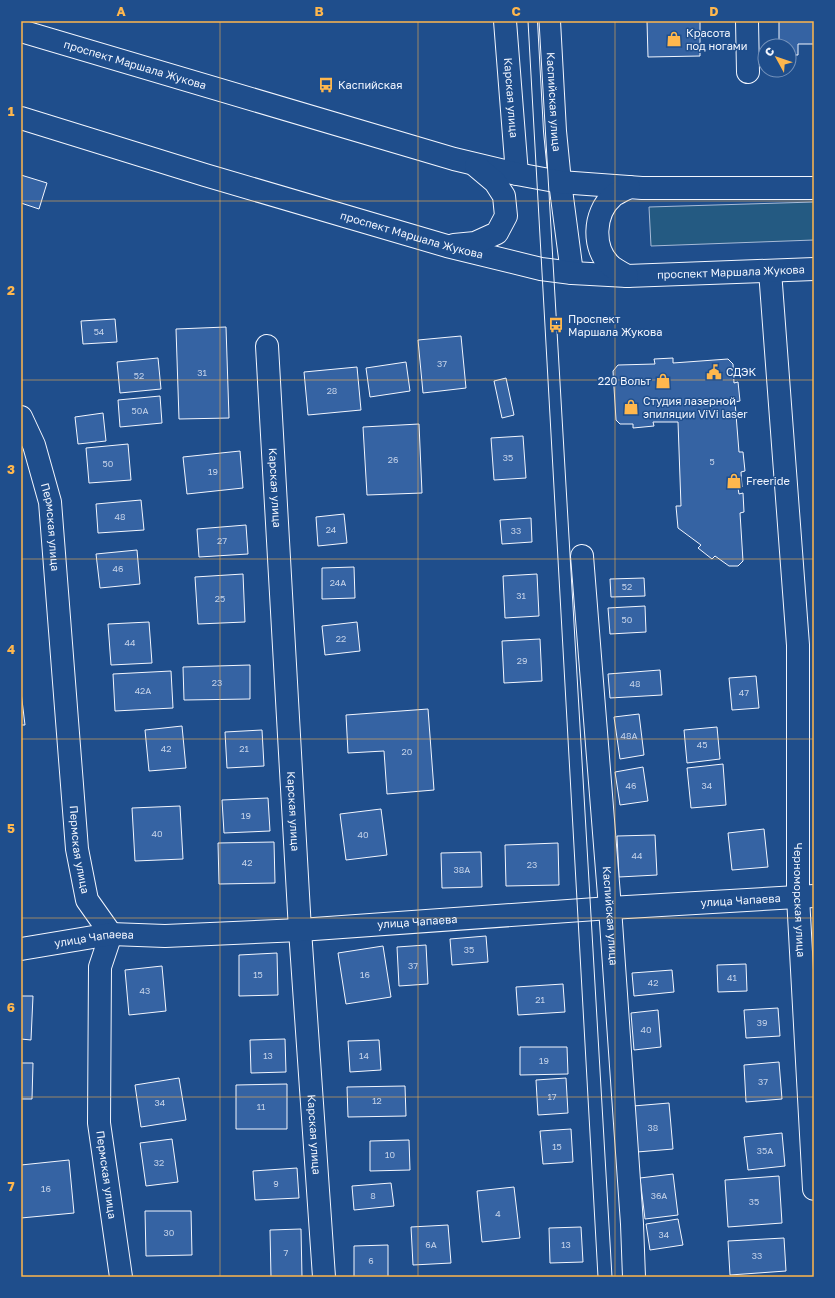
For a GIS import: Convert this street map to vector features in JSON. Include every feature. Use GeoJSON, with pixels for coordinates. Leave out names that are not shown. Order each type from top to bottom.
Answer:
{"type":"FeatureCollection","features":[{"type":"Feature","properties":{"kind":"main road","name":"Карская улица"},"geometry":{"type":"LineString","coordinates":[[505,21],[517,174]]}},
{"type":"Feature","properties":{"kind":"main road","name":"Каспийская улица"},"geometry":{"type":"LineString","coordinates":[[549,21],[555,131],[572,273]]}},
{"type":"Feature","properties":{"kind":"main road"},"geometry":{"type":"LineString","coordinates":[[747,21],[748,72]]}},
{"type":"Feature","properties":{"kind":"main road","name":"проспект Маршала Жукова"},"geometry":{"type":"LineString","coordinates":[[21,31],[476,165],[517,174],[560,182],[629,187],[814,188]]}},
{"type":"Feature","properties":{"kind":"main road","name":"проспект Маршала Жукова"},"geometry":{"type":"LineString","coordinates":[[21,118],[198,173],[447,246],[541,269],[572,273],[627,276],[814,269]]}},
{"type":"Feature","properties":{"kind":"main road"},"geometry":{"type":"LineString","coordinates":[[447,246],[475,243],[497,233],[506,216],[504,196],[495,182],[476,165]]}},
{"type":"Feature","properties":{"kind":"main road"},"geometry":{"type":"LineString","coordinates":[[627,276],[611,266],[600,250],[596,231],[601,212],[604,207],[612,197],[629,187]]}},
{"type":"Feature","properties":{"kind":"main road","name":"Черноморская улица"},"geometry":{"type":"LineString","coordinates":[[770,271],[796,610],[814,1188]]}},
{"type":"Feature","properties":{"kind":"main road","name":"Карская улица"},"geometry":{"type":"LineString","coordinates":[[268,346],[300,930],[324,1277]]}},
{"type":"Feature","properties":{"kind":"main road","name":"Пермская улица"},"geometry":{"type":"LineString","coordinates":[[21,417],[34,445],[50,502],[77,849],[87,900],[111,934],[100,967],[99,1122],[121,1277]]}},
{"type":"Feature","properties":{"kind":"main road","name":"Каспийская улица"},"geometry":{"type":"LineString","coordinates":[[582,556],[610,908],[632,1224],[634,1277]]}},
{"type":"Feature","properties":{"kind":"main road","name":"улица Чапаева"},"geometry":{"type":"LineString","coordinates":[[21,949],[111,934],[165,936],[300,930],[610,908],[806,897]]}},
{"type":"Feature","properties":{"kind":"shaded area"},"geometry":{"type":"Polygon","coordinates":[[[814,202],[814,240],[651,246],[649,207],[814,202]]]}},
{"type":"Feature","properties":{"kind":"building","name":"Красота под ногами"},"geometry":{"type":"Polygon","coordinates":[[[647,21],[700,21],[700,56],[648,57],[647,21]]]}},
{"type":"Feature","properties":{"kind":"building"},"geometry":{"type":"Polygon","coordinates":[[[779,21],[814,21],[814,44],[798,44],[798,55],[797,38],[779,38],[779,21]]]}},
{"type":"Feature","properties":{"kind":"building"},"geometry":{"type":"Polygon","coordinates":[[[21,175],[47,183],[39,209],[21,203],[21,175]]]}},
{"type":"Feature","properties":{"kind":"building"},"geometry":{"type":"Polygon","coordinates":[[[115,319],[117,342],[83,344],[81,321],[115,319]]]}},
{"type":"Feature","properties":{"kind":"building"},"geometry":{"type":"Polygon","coordinates":[[[226,327],[229,418],[179,419],[176,329],[226,327]]]}},
{"type":"Feature","properties":{"kind":"building"},"geometry":{"type":"Polygon","coordinates":[[[461,336],[466,388],[423,393],[418,340],[461,336]]]}},
{"type":"Feature","properties":{"kind":"building"},"geometry":{"type":"Polygon","coordinates":[[[158,358],[161,389],[120,393],[117,362],[158,358]]]}},
{"type":"Feature","properties":{"kind":"building"},"geometry":{"type":"Polygon","coordinates":[[[673,358],[673,363],[728,359],[733,364],[734,383],[738,382],[740,401],[735,402],[739,452],[743,452],[745,471],[741,472],[742,487],[738,488],[739,494],[743,493],[744,512],[740,513],[743,561],[738,566],[729,566],[715,556],[712,559],[698,548],[701,545],[678,528],[676,506],[681,506],[678,422],[653,422],[654,426],[633,428],[633,424],[620,424],[616,420],[613,371],[618,365],[655,364],[654,359],[673,358]]]}},
{"type":"Feature","properties":{"kind":"building"},"geometry":{"type":"Polygon","coordinates":[[[406,362],[410,391],[370,397],[366,368],[406,362]]]}},
{"type":"Feature","properties":{"kind":"building"},"geometry":{"type":"Polygon","coordinates":[[[357,367],[361,410],[308,415],[304,372],[357,367]]]}},
{"type":"Feature","properties":{"kind":"building"},"geometry":{"type":"Polygon","coordinates":[[[506,378],[514,415],[502,418],[494,381],[506,378]]]}},
{"type":"Feature","properties":{"kind":"building"},"geometry":{"type":"Polygon","coordinates":[[[160,396],[162,423],[120,427],[118,400],[160,396]]]}},
{"type":"Feature","properties":{"kind":"building"},"geometry":{"type":"Polygon","coordinates":[[[103,413],[106,441],[78,444],[75,417],[103,413]]]}},
{"type":"Feature","properties":{"kind":"building"},"geometry":{"type":"Polygon","coordinates":[[[419,424],[422,493],[367,495],[363,427],[419,424]]]}},
{"type":"Feature","properties":{"kind":"building"},"geometry":{"type":"Polygon","coordinates":[[[523,436],[526,478],[494,480],[491,438],[523,436]]]}},
{"type":"Feature","properties":{"kind":"building"},"geometry":{"type":"Polygon","coordinates":[[[128,444],[131,480],[89,483],[86,448],[128,444]]]}},
{"type":"Feature","properties":{"kind":"building"},"geometry":{"type":"Polygon","coordinates":[[[240,451],[243,488],[187,494],[183,457],[240,451]]]}},
{"type":"Feature","properties":{"kind":"building"},"geometry":{"type":"Polygon","coordinates":[[[141,500],[144,530],[98,533],[96,504],[141,500]]]}},
{"type":"Feature","properties":{"kind":"building"},"geometry":{"type":"Polygon","coordinates":[[[344,514],[347,543],[318,546],[316,517],[344,514]]]}},
{"type":"Feature","properties":{"kind":"building"},"geometry":{"type":"Polygon","coordinates":[[[531,518],[532,542],[502,544],[500,520],[531,518]]]}},
{"type":"Feature","properties":{"kind":"building"},"geometry":{"type":"Polygon","coordinates":[[[246,525],[248,554],[199,557],[197,529],[246,525]]]}},
{"type":"Feature","properties":{"kind":"building"},"geometry":{"type":"Polygon","coordinates":[[[137,550],[140,584],[100,588],[96,554],[137,550]]]}},
{"type":"Feature","properties":{"kind":"building"},"geometry":{"type":"Polygon","coordinates":[[[354,567],[355,598],[322,599],[322,568],[354,567]]]}},
{"type":"Feature","properties":{"kind":"building"},"geometry":{"type":"Polygon","coordinates":[[[243,574],[245,622],[198,624],[195,577],[243,574]]]}},
{"type":"Feature","properties":{"kind":"building"},"geometry":{"type":"Polygon","coordinates":[[[537,574],[539,616],[505,618],[503,576],[537,574]]]}},
{"type":"Feature","properties":{"kind":"building"},"geometry":{"type":"Polygon","coordinates":[[[644,578],[645,596],[611,597],[610,579],[644,578]]]}},
{"type":"Feature","properties":{"kind":"building"},"geometry":{"type":"Polygon","coordinates":[[[645,606],[646,632],[610,634],[608,608],[645,606]]]}},
{"type":"Feature","properties":{"kind":"building"},"geometry":{"type":"Polygon","coordinates":[[[149,622],[152,663],[111,665],[108,624],[149,622]]]}},
{"type":"Feature","properties":{"kind":"building"},"geometry":{"type":"Polygon","coordinates":[[[357,622],[360,651],[325,655],[322,626],[357,622]]]}},
{"type":"Feature","properties":{"kind":"building"},"geometry":{"type":"Polygon","coordinates":[[[540,639],[542,681],[504,683],[502,641],[540,639]]]}},
{"type":"Feature","properties":{"kind":"building"},"geometry":{"type":"Polygon","coordinates":[[[250,665],[250,699],[184,700],[183,667],[250,665]]]}},
{"type":"Feature","properties":{"kind":"building"},"geometry":{"type":"Polygon","coordinates":[[[660,670],[662,695],[610,698],[608,674],[660,670]]]}},
{"type":"Feature","properties":{"kind":"building"},"geometry":{"type":"Polygon","coordinates":[[[171,671],[173,708],[115,711],[113,674],[171,671]]]}},
{"type":"Feature","properties":{"kind":"building"},"geometry":{"type":"Polygon","coordinates":[[[756,676],[759,708],[732,710],[729,678],[756,676]]]}},
{"type":"Feature","properties":{"kind":"building"},"geometry":{"type":"Polygon","coordinates":[[[21,692],[25,725],[21,725],[21,692]]]}},
{"type":"Feature","properties":{"kind":"building"},"geometry":{"type":"Polygon","coordinates":[[[428,709],[434,790],[387,794],[384,751],[348,753],[346,715],[428,709]]]}},
{"type":"Feature","properties":{"kind":"building"},"geometry":{"type":"Polygon","coordinates":[[[639,714],[644,755],[620,759],[614,717],[639,714]]]}},
{"type":"Feature","properties":{"kind":"building"},"geometry":{"type":"Polygon","coordinates":[[[182,726],[186,768],[149,771],[145,730],[182,726]]]}},
{"type":"Feature","properties":{"kind":"building"},"geometry":{"type":"Polygon","coordinates":[[[717,727],[720,759],[687,763],[684,730],[717,727]]]}},
{"type":"Feature","properties":{"kind":"building"},"geometry":{"type":"Polygon","coordinates":[[[262,730],[264,766],[227,768],[225,732],[262,730]]]}},
{"type":"Feature","properties":{"kind":"building"},"geometry":{"type":"Polygon","coordinates":[[[723,764],[726,805],[691,808],[687,768],[723,764]]]}},
{"type":"Feature","properties":{"kind":"building"},"geometry":{"type":"Polygon","coordinates":[[[643,767],[648,801],[620,805],[615,772],[643,767]]]}},
{"type":"Feature","properties":{"kind":"building"},"geometry":{"type":"Polygon","coordinates":[[[268,798],[270,831],[224,833],[222,800],[268,798]]]}},
{"type":"Feature","properties":{"kind":"building"},"geometry":{"type":"Polygon","coordinates":[[[180,806],[183,859],[135,861],[132,808],[180,806]]]}},
{"type":"Feature","properties":{"kind":"building"},"geometry":{"type":"Polygon","coordinates":[[[381,809],[387,855],[346,860],[340,814],[381,809]]]}},
{"type":"Feature","properties":{"kind":"building"},"geometry":{"type":"Polygon","coordinates":[[[764,829],[768,867],[732,870],[728,833],[764,829]]]}},
{"type":"Feature","properties":{"kind":"building"},"geometry":{"type":"Polygon","coordinates":[[[655,835],[657,875],[619,877],[617,836],[655,835]]]}},
{"type":"Feature","properties":{"kind":"building"},"geometry":{"type":"Polygon","coordinates":[[[274,842],[275,883],[219,884],[218,843],[274,842]]]}},
{"type":"Feature","properties":{"kind":"building"},"geometry":{"type":"Polygon","coordinates":[[[558,843],[559,885],[506,886],[505,845],[558,843]]]}},
{"type":"Feature","properties":{"kind":"building"},"geometry":{"type":"Polygon","coordinates":[[[481,852],[482,887],[442,888],[441,853],[481,852]]]}},
{"type":"Feature","properties":{"kind":"building"},"geometry":{"type":"Polygon","coordinates":[[[486,936],[488,962],[452,965],[450,939],[486,936]]]}},
{"type":"Feature","properties":{"kind":"building"},"geometry":{"type":"Polygon","coordinates":[[[426,945],[428,984],[399,986],[397,947],[426,945]]]}},
{"type":"Feature","properties":{"kind":"building"},"geometry":{"type":"Polygon","coordinates":[[[383,946],[391,997],[346,1004],[338,953],[383,946]]]}},
{"type":"Feature","properties":{"kind":"building"},"geometry":{"type":"Polygon","coordinates":[[[277,953],[278,995],[239,996],[239,955],[277,953]]]}},
{"type":"Feature","properties":{"kind":"building"},"geometry":{"type":"Polygon","coordinates":[[[746,964],[747,991],[718,992],[717,965],[746,964]]]}},
{"type":"Feature","properties":{"kind":"building"},"geometry":{"type":"Polygon","coordinates":[[[162,966],[166,1011],[129,1015],[125,970],[162,966]]]}},
{"type":"Feature","properties":{"kind":"building"},"geometry":{"type":"Polygon","coordinates":[[[672,970],[674,992],[634,996],[632,973],[672,970]]]}},
{"type":"Feature","properties":{"kind":"building"},"geometry":{"type":"Polygon","coordinates":[[[563,984],[565,1012],[518,1015],[516,987],[563,984]]]}},
{"type":"Feature","properties":{"kind":"building"},"geometry":{"type":"Polygon","coordinates":[[[21,996],[33,996],[31,1040],[21,1039],[21,996]]]}},
{"type":"Feature","properties":{"kind":"building"},"geometry":{"type":"Polygon","coordinates":[[[778,1008],[780,1036],[746,1038],[744,1010],[778,1008]]]}},
{"type":"Feature","properties":{"kind":"building"},"geometry":{"type":"Polygon","coordinates":[[[658,1010],[661,1047],[634,1050],[631,1013],[658,1010]]]}},
{"type":"Feature","properties":{"kind":"building"},"geometry":{"type":"Polygon","coordinates":[[[285,1039],[286,1072],[251,1073],[250,1040],[285,1039]]]}},
{"type":"Feature","properties":{"kind":"building"},"geometry":{"type":"Polygon","coordinates":[[[379,1040],[381,1070],[350,1072],[348,1041],[379,1040]]]}},
{"type":"Feature","properties":{"kind":"building"},"geometry":{"type":"Polygon","coordinates":[[[520,1047],[567,1047],[568,1074],[520,1075],[520,1047]]]}},
{"type":"Feature","properties":{"kind":"building"},"geometry":{"type":"Polygon","coordinates":[[[779,1062],[782,1099],[746,1102],[744,1065],[779,1062]]]}},
{"type":"Feature","properties":{"kind":"building"},"geometry":{"type":"Polygon","coordinates":[[[21,1063],[33,1063],[32,1099],[21,1099],[21,1063]]]}},
{"type":"Feature","properties":{"kind":"building"},"geometry":{"type":"Polygon","coordinates":[[[179,1078],[186,1120],[141,1127],[135,1085],[179,1078]]]}},
{"type":"Feature","properties":{"kind":"building"},"geometry":{"type":"Polygon","coordinates":[[[566,1078],[568,1113],[538,1115],[536,1080],[566,1078]]]}},
{"type":"Feature","properties":{"kind":"building"},"geometry":{"type":"Polygon","coordinates":[[[287,1084],[287,1129],[236,1129],[236,1085],[287,1084]]]}},
{"type":"Feature","properties":{"kind":"building"},"geometry":{"type":"Polygon","coordinates":[[[405,1086],[406,1116],[348,1117],[347,1087],[405,1086]]]}},
{"type":"Feature","properties":{"kind":"building"},"geometry":{"type":"Polygon","coordinates":[[[669,1103],[673,1149],[637,1152],[633,1106],[669,1103]]]}},
{"type":"Feature","properties":{"kind":"building"},"geometry":{"type":"Polygon","coordinates":[[[571,1129],[573,1162],[543,1164],[540,1131],[571,1129]]]}},
{"type":"Feature","properties":{"kind":"building"},"geometry":{"type":"Polygon","coordinates":[[[782,1133],[785,1166],[748,1170],[744,1137],[782,1133]]]}},
{"type":"Feature","properties":{"kind":"building"},"geometry":{"type":"Polygon","coordinates":[[[172,1139],[178,1182],[146,1186],[140,1143],[172,1139]]]}},
{"type":"Feature","properties":{"kind":"building"},"geometry":{"type":"Polygon","coordinates":[[[409,1140],[410,1170],[370,1171],[370,1141],[409,1140]]]}},
{"type":"Feature","properties":{"kind":"building"},"geometry":{"type":"Polygon","coordinates":[[[69,1160],[74,1213],[21,1218],[21,1165],[69,1160]]]}},
{"type":"Feature","properties":{"kind":"building"},"geometry":{"type":"Polygon","coordinates":[[[297,1168],[299,1198],[255,1200],[253,1171],[297,1168]]]}},
{"type":"Feature","properties":{"kind":"building"},"geometry":{"type":"Polygon","coordinates":[[[673,1174],[678,1215],[645,1219],[640,1178],[673,1174]]]}},
{"type":"Feature","properties":{"kind":"building"},"geometry":{"type":"Polygon","coordinates":[[[779,1176],[782,1223],[728,1227],[725,1180],[779,1176]]]}},
{"type":"Feature","properties":{"kind":"building"},"geometry":{"type":"Polygon","coordinates":[[[391,1183],[394,1206],[354,1210],[352,1186],[391,1183]]]}},
{"type":"Feature","properties":{"kind":"building"},"geometry":{"type":"Polygon","coordinates":[[[514,1187],[520,1238],[482,1242],[477,1191],[514,1187]]]}},
{"type":"Feature","properties":{"kind":"building"},"geometry":{"type":"Polygon","coordinates":[[[145,1211],[191,1211],[192,1255],[146,1256],[145,1211]]]}},
{"type":"Feature","properties":{"kind":"building"},"geometry":{"type":"Polygon","coordinates":[[[678,1219],[683,1245],[650,1250],[646,1224],[678,1219]]]}},
{"type":"Feature","properties":{"kind":"building"},"geometry":{"type":"Polygon","coordinates":[[[448,1225],[451,1263],[413,1265],[411,1227],[448,1225]]]}},
{"type":"Feature","properties":{"kind":"building"},"geometry":{"type":"Polygon","coordinates":[[[581,1227],[583,1262],[550,1263],[549,1228],[581,1227]]]}},
{"type":"Feature","properties":{"kind":"building"},"geometry":{"type":"Polygon","coordinates":[[[301,1229],[302,1277],[271,1277],[270,1230],[301,1229]]]}},
{"type":"Feature","properties":{"kind":"building"},"geometry":{"type":"Polygon","coordinates":[[[784,1238],[786,1271],[730,1275],[728,1241],[784,1238]]]}},
{"type":"Feature","properties":{"kind":"building"},"geometry":{"type":"Polygon","coordinates":[[[388,1245],[388,1277],[354,1277],[354,1246],[388,1245]]]}},
{"type":"Feature","properties":{"kind":"tram line"},"geometry":{"type":"LineString","coordinates":[[528,21],[598,1277]]}},
{"type":"Feature","properties":{"kind":"tram line"},"geometry":{"type":"LineString","coordinates":[[539,21],[612,1277]]}},
{"type":"Feature","properties":{"kind":"place","name":"Красота под ногами"},"geometry":{"type":"Point","coordinates":[674,39]}},
{"type":"Feature","properties":{"kind":"place","name":"Каспийская"},"geometry":{"type":"Point","coordinates":[326,85]}},
{"type":"Feature","properties":{"kind":"place","name":"Проспект Маршала Жукова"},"geometry":{"type":"Point","coordinates":[556,325]}},
{"type":"Feature","properties":{"kind":"place","name":"СДЭК"},"geometry":{"type":"Point","coordinates":[714,372]}},
{"type":"Feature","properties":{"kind":"place","name":"220 Вольт"},"geometry":{"type":"Point","coordinates":[663,381]}},
{"type":"Feature","properties":{"kind":"place","name":"Студия лазерной эпиляции ViVi laser"},"geometry":{"type":"Point","coordinates":[631,407]}},
{"type":"Feature","properties":{"kind":"place","name":"Freeride"},"geometry":{"type":"Point","coordinates":[734,481]}}]}
